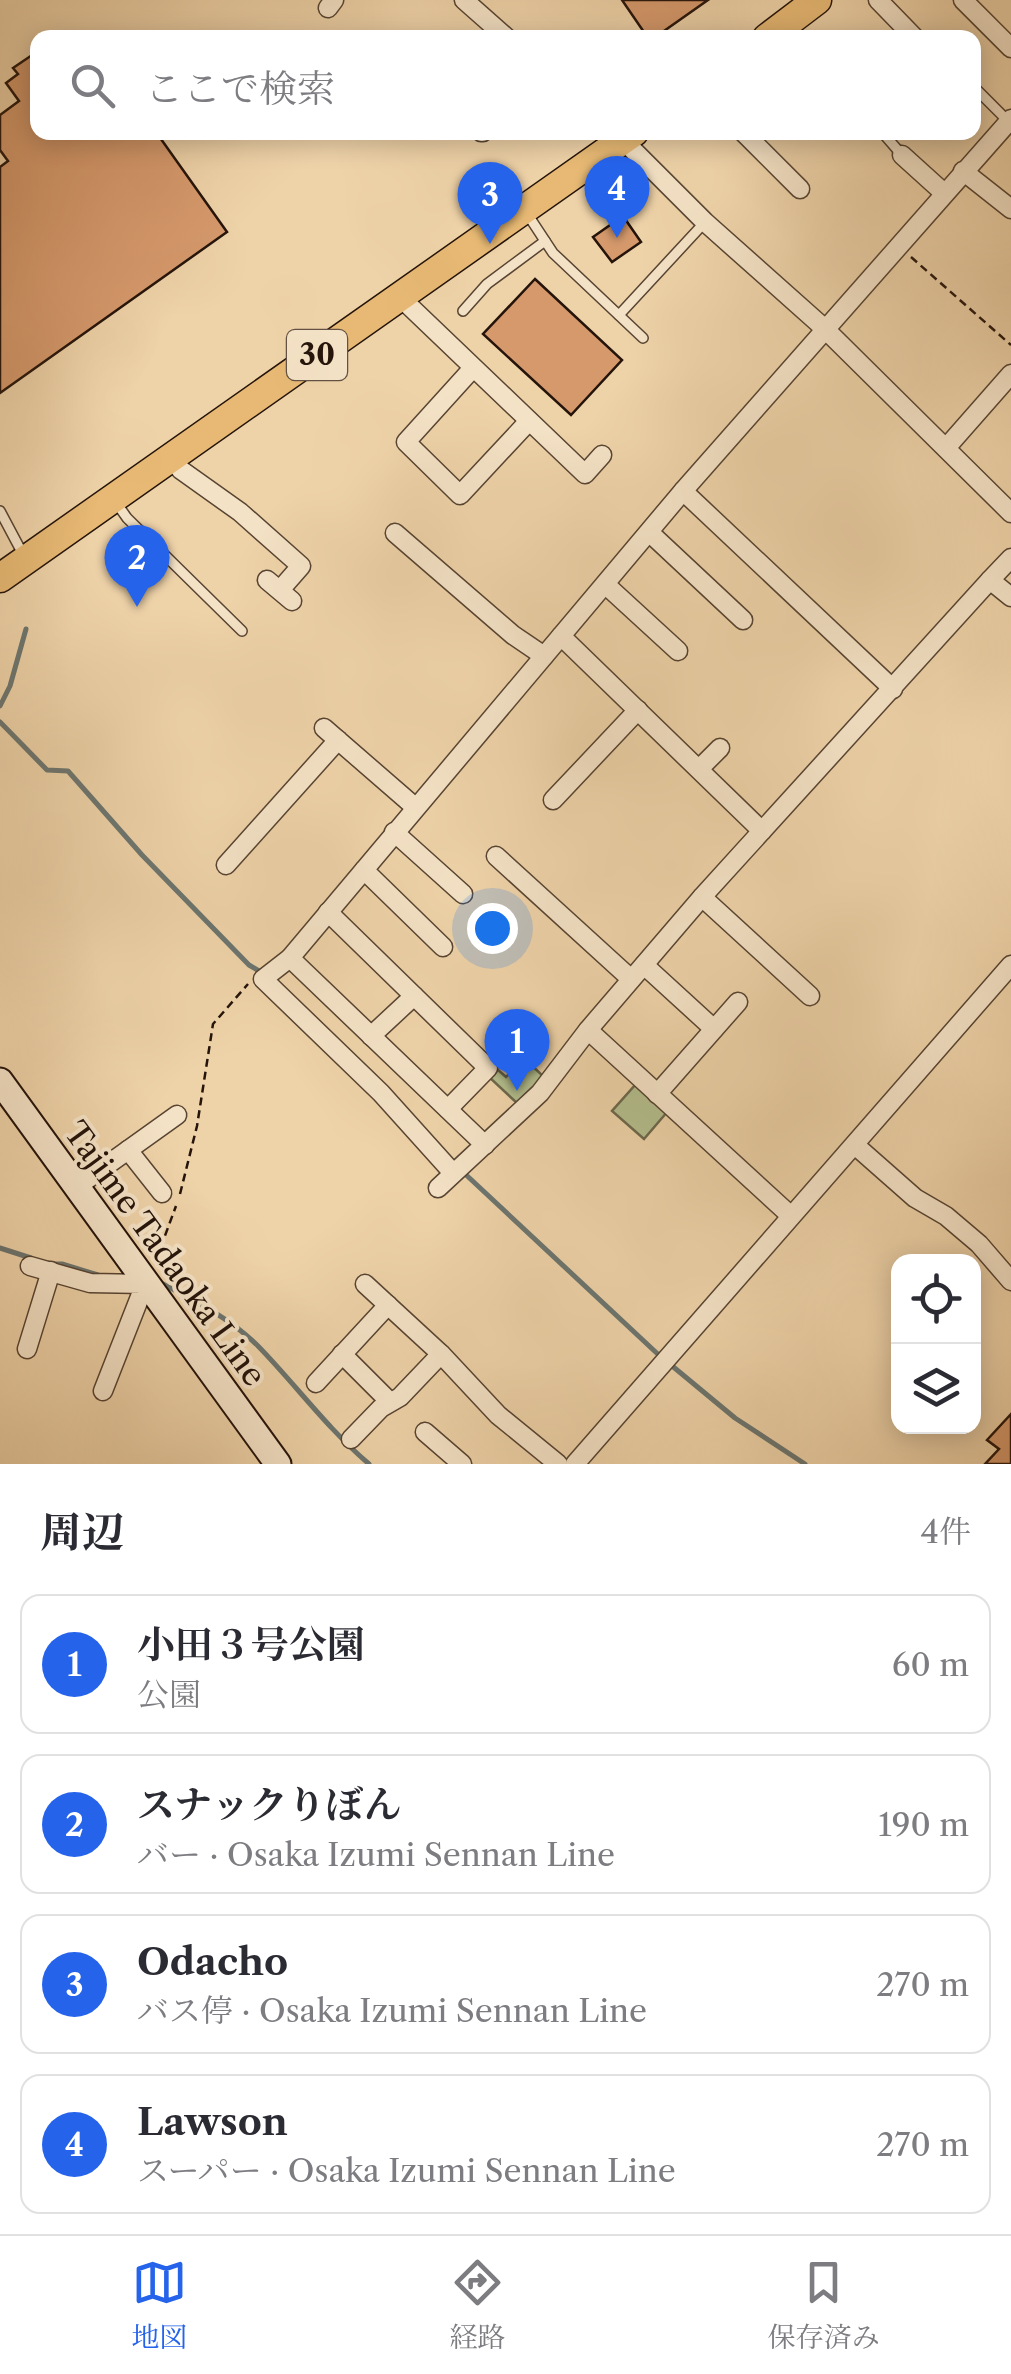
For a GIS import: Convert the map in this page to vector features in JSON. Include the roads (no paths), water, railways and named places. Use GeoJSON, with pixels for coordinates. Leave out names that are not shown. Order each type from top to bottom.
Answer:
{"type":"FeatureCollection","features":[{"type":"Feature","properties":{"kind":"main road"},"geometry":{"type":"LineString","coordinates":[[778,30],[817,0]]}},
{"type":"Feature","properties":{"kind":"main road","name":"30"},"geometry":{"type":"LineString","coordinates":[[0,578],[617,140]]}},
{"type":"Feature","properties":{"kind":"main road","name":"Tajime Tadaoka Line"},"geometry":{"type":"LineString","coordinates":[[0,1080],[278,1464]]}},
{"type":"Feature","properties":{"kind":"street"},"geometry":{"type":"LineString","coordinates":[[464,0],[498,30]]}},
{"type":"Feature","properties":{"kind":"street"},"geometry":{"type":"LineString","coordinates":[[878,0],[906,30]]}},
{"type":"Feature","properties":{"kind":"street"},"geometry":{"type":"LineString","coordinates":[[962,0],[1011,48]]}},
{"type":"Feature","properties":{"kind":"street"},"geometry":{"type":"LineString","coordinates":[[458,1169],[367,1087],[266,977],[290,958],[683,491],[1010,120]]}},
{"type":"Feature","properties":{"kind":"street"},"geometry":{"type":"LineString","coordinates":[[629,140],[705,222],[824,328],[1011,513]]}},
{"type":"Feature","properties":{"kind":"street"},"geometry":{"type":"LineString","coordinates":[[748,140],[761,162],[800,189]]}},
{"type":"Feature","properties":{"kind":"street"},"geometry":{"type":"LineString","coordinates":[[902,155],[944,193]]}},
{"type":"Feature","properties":{"kind":"street"},"geometry":{"type":"LineString","coordinates":[[963,171],[1011,210]]}},
{"type":"Feature","properties":{"kind":"street"},"geometry":{"type":"LineString","coordinates":[[400,297],[585,474],[602,455]]}},
{"type":"Feature","properties":{"kind":"street"},"geometry":{"type":"LineString","coordinates":[[473,368],[406,442],[460,495],[529,421]]}},
{"type":"Feature","properties":{"kind":"street"},"geometry":{"type":"LineString","coordinates":[[946,448],[1011,374]]}},
{"type":"Feature","properties":{"kind":"street"},"geometry":{"type":"LineString","coordinates":[[172,458],[180,470],[244,507],[301,566],[280,590]]}},
{"type":"Feature","properties":{"kind":"street"},"geometry":{"type":"LineString","coordinates":[[683,491],[892,689]]}},
{"type":"Feature","properties":{"kind":"street"},"geometry":{"type":"LineString","coordinates":[[395,533],[512,635],[544,656]]}},
{"type":"Feature","properties":{"kind":"street"},"geometry":{"type":"LineString","coordinates":[[650,533],[708,600],[743,620]]}},
{"type":"Feature","properties":{"kind":"street"},"geometry":{"type":"LineString","coordinates":[[438,1188],[540,1093],[588,1030],[702,897],[1011,558]]}},
{"type":"Feature","properties":{"kind":"street"},"geometry":{"type":"LineString","coordinates":[[990,580],[1011,597]]}},
{"type":"Feature","properties":{"kind":"street"},"geometry":{"type":"LineString","coordinates":[[606,585],[678,651]]}},
{"type":"Feature","properties":{"kind":"street"},"geometry":{"type":"LineString","coordinates":[[562,636],[762,831]]}},
{"type":"Feature","properties":{"kind":"street"},"geometry":{"type":"LineString","coordinates":[[553,800],[574,766],[638,710]]}},
{"type":"Feature","properties":{"kind":"street"},"geometry":{"type":"LineString","coordinates":[[226,864],[235,841],[331,734],[415,807]]}},
{"type":"Feature","properties":{"kind":"street"},"geometry":{"type":"LineString","coordinates":[[699,769],[720,748]]}},
{"type":"Feature","properties":{"kind":"street"},"geometry":{"type":"LineString","coordinates":[[394,832],[463,894]]}},
{"type":"Feature","properties":{"kind":"street"},"geometry":{"type":"LineString","coordinates":[[496,856],[512,883],[571,935],[638,972],[714,1030]]}},
{"type":"Feature","properties":{"kind":"street"},"geometry":{"type":"LineString","coordinates":[[364,870],[443,947]]}},
{"type":"Feature","properties":{"kind":"street"},"geometry":{"type":"LineString","coordinates":[[702,897],[764,942],[810,996]]}},
{"type":"Feature","properties":{"kind":"street"},"geometry":{"type":"LineString","coordinates":[[328,912],[488,1068],[448,1110]]}},
{"type":"Feature","properties":{"kind":"street"},"geometry":{"type":"LineString","coordinates":[[290,958],[485,1145]]}},
{"type":"Feature","properties":{"kind":"street"},"geometry":{"type":"LineString","coordinates":[[575,1464],[1011,964]]}},
{"type":"Feature","properties":{"kind":"street"},"geometry":{"type":"LineString","coordinates":[[372,1036],[414,996]]}},
{"type":"Feature","properties":{"kind":"street"},"geometry":{"type":"LineString","coordinates":[[658,1094],[738,1002]]}},
{"type":"Feature","properties":{"kind":"street"},"geometry":{"type":"LineString","coordinates":[[588,1030],[791,1216]]}},
{"type":"Feature","properties":{"kind":"street"},"geometry":{"type":"LineString","coordinates":[[76,1188],[176,1114]]}},
{"type":"Feature","properties":{"kind":"street"},"geometry":{"type":"LineString","coordinates":[[856,1146],[915,1198],[946,1216],[980,1244],[1011,1280]]}},
{"type":"Feature","properties":{"kind":"street"},"geometry":{"type":"LineString","coordinates":[[128,1150],[162,1193]]}},
{"type":"Feature","properties":{"kind":"street"},"geometry":{"type":"LineString","coordinates":[[30,1266],[90,1283],[145,1284],[103,1391]]}},
{"type":"Feature","properties":{"kind":"street"},"geometry":{"type":"LineString","coordinates":[[26,1349],[51,1271]]}},
{"type":"Feature","properties":{"kind":"street"},"geometry":{"type":"LineString","coordinates":[[365,1284],[440,1354],[498,1416],[558,1464]]}},
{"type":"Feature","properties":{"kind":"street"},"geometry":{"type":"LineString","coordinates":[[316,1383],[388,1305]]}},
{"type":"Feature","properties":{"kind":"street"},"geometry":{"type":"LineString","coordinates":[[342,1354],[390,1402]]}},
{"type":"Feature","properties":{"kind":"street"},"geometry":{"type":"LineString","coordinates":[[351,1439],[390,1402],[400,1398],[440,1354]]}},
{"type":"Feature","properties":{"kind":"street"},"geometry":{"type":"LineString","coordinates":[[425,1432],[452,1461]]}},
{"type":"Feature","properties":{"kind":"lane"},"geometry":{"type":"LineString","coordinates":[[981,93],[1010,120]]}},
{"type":"Feature","properties":{"kind":"lane"},"geometry":{"type":"LineString","coordinates":[[889,140],[902,155]]}},
{"type":"Feature","properties":{"kind":"lane"},"geometry":{"type":"LineString","coordinates":[[524,209],[545,241],[644,338]]}},
{"type":"Feature","properties":{"kind":"lane"},"geometry":{"type":"LineString","coordinates":[[619,315],[705,222]]}},
{"type":"Feature","properties":{"kind":"lane"},"geometry":{"type":"LineString","coordinates":[[462,311],[487,284],[545,241]]}},
{"type":"Feature","properties":{"kind":"lane"},"geometry":{"type":"LineString","coordinates":[[113,498],[127,518],[242,631]]}},
{"type":"Feature","properties":{"kind":"lane"},"geometry":{"type":"LineString","coordinates":[[0,511],[26,560]]}},
{"type":"Feature","properties":{"kind":"waterway"},"geometry":{"type":"LineString","coordinates":[[0,706],[10,686],[26,629]]}},
{"type":"Feature","properties":{"kind":"waterway"},"geometry":{"type":"LineString","coordinates":[[0,722],[47,770],[68,771],[142,855],[249,965],[264,974]]}},
{"type":"Feature","properties":{"kind":"waterway"},"geometry":{"type":"LineString","coordinates":[[463,1172],[662,1358]]}},
{"type":"Feature","properties":{"kind":"waterway"},"geometry":{"type":"LineString","coordinates":[[0,1248],[31,1258]]}},
{"type":"Feature","properties":{"kind":"waterway"},"geometry":{"type":"LineString","coordinates":[[51,1264],[98,1275]]}},
{"type":"Feature","properties":{"kind":"waterway"},"geometry":{"type":"LineString","coordinates":[[161,1283],[247,1336],[369,1464]]}},
{"type":"Feature","properties":{"kind":"waterway"},"geometry":{"type":"LineString","coordinates":[[671,1365],[735,1418],[805,1464]]}},
{"type":"Feature","properties":{"kind":"place","name":"Lawson"},"geometry":{"type":"Point","coordinates":[617,238]}},
{"type":"Feature","properties":{"kind":"place","name":"Odacho"},"geometry":{"type":"Point","coordinates":[490,244]}},
{"type":"Feature","properties":{"kind":"place","name":"スナックりぼん"},"geometry":{"type":"Point","coordinates":[137,607]}},
{"type":"Feature","properties":{"kind":"place","name":"小田３号公園"},"geometry":{"type":"Point","coordinates":[517,1091]}}]}
